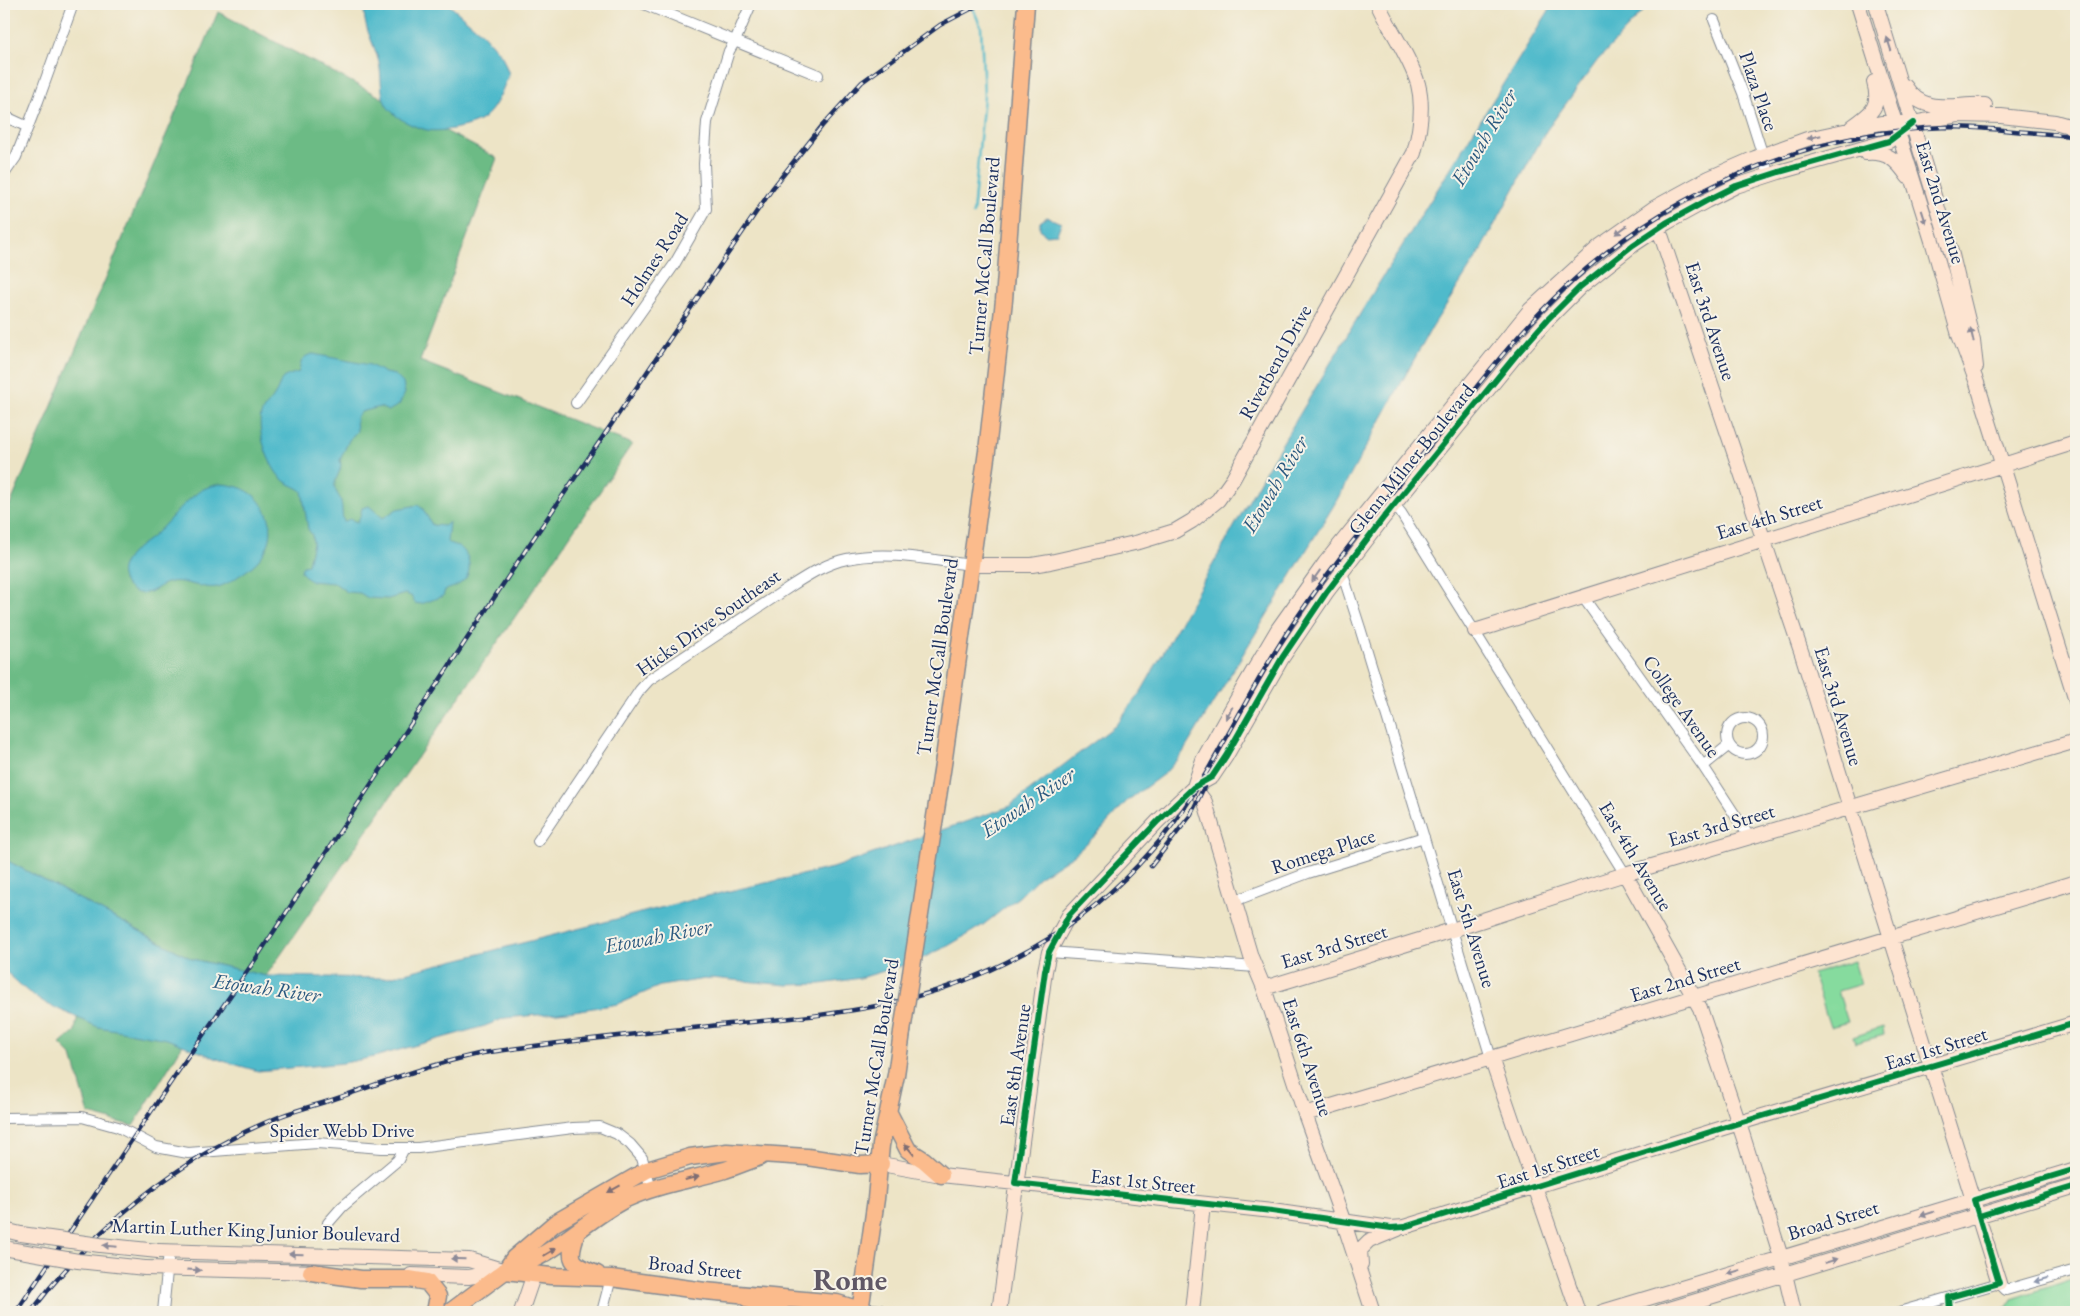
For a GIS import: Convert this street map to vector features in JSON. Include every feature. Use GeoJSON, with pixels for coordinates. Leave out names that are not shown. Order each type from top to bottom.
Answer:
{"type":"FeatureCollection","features":[{"type":"Feature","properties":{"kind":"main road","name":"Turner McCall Boulevard"},"geometry":{"type":"LineString","coordinates":[[860,1311],[881,1164],[881,1146],[889,1113],[944,758],[987,451],[1004,300],[1026,5]]}},
{"type":"Feature","properties":{"kind":"main road"},"geometry":{"type":"LineString","coordinates":[[889,1113],[908,1150],[924,1160],[941,1175]]}},
{"type":"Feature","properties":{"kind":"main road"},"geometry":{"type":"LineString","coordinates":[[450,1312],[505,1271],[514,1258],[555,1223],[647,1170],[690,1157],[727,1152],[764,1156],[778,1154],[860,1165],[881,1164]]}},
{"type":"Feature","properties":{"kind":"main road","name":"Martin Luther King Junior Boulevard"},"geometry":{"type":"LineString","coordinates":[[505,1271],[538,1259],[562,1244],[599,1214],[651,1189],[725,1170],[764,1156]]}},
{"type":"Feature","properties":{"kind":"main road"},"geometry":{"type":"LineString","coordinates":[[577,1232],[571,1252],[573,1263],[579,1268],[612,1278]]}},
{"type":"Feature","properties":{"kind":"main road","name":"Broad Street"},"geometry":{"type":"LineString","coordinates":[[505,1271],[612,1278],[705,1291],[837,1303],[860,1311]]}},
{"type":"Feature","properties":{"kind":"main road"},"geometry":{"type":"LineString","coordinates":[[311,1272],[360,1279],[409,1279],[427,1282],[438,1296],[435,1312]]}},
{"type":"Feature","properties":{"kind":"main road"},"geometry":{"type":"LineString","coordinates":[[739,1293],[768,1310],[781,1312]]}},
{"type":"Feature","properties":{"kind":"street"},"geometry":{"type":"LineString","coordinates":[[4,174],[16,157],[73,4]]}},
{"type":"Feature","properties":{"kind":"street"},"geometry":{"type":"LineString","coordinates":[[644,4],[818,75]]}},
{"type":"Feature","properties":{"kind":"street","name":"Holmes Road"},"geometry":{"type":"LineString","coordinates":[[576,403],[674,265],[706,209],[704,164],[707,122],[729,51],[751,4]]}},
{"type":"Feature","properties":{"kind":"street","name":"Riverbend Drive"},"geometry":{"type":"LineString","coordinates":[[971,565],[1032,565],[1139,542],[1175,531],[1192,521],[1218,500],[1233,479],[1414,153],[1419,135],[1422,108],[1418,84],[1408,60],[1378,4]]}},
{"type":"Feature","properties":{"kind":"street","name":"East 2nd Avenue"},"geometry":{"type":"LineString","coordinates":[[1858,4],[1959,335],[1977,383],[2076,701]]}},
{"type":"Feature","properties":{"kind":"street","name":"East 2nd Avenue"},"geometry":{"type":"LineString","coordinates":[[1876,4],[1900,78],[1961,286],[1974,346],[1977,383]]}},
{"type":"Feature","properties":{"kind":"street","name":"Plaza Place"},"geometry":{"type":"LineString","coordinates":[[1714,20],[1743,93],[1769,176]]}},
{"type":"Feature","properties":{"kind":"street"},"geometry":{"type":"LineString","coordinates":[[1849,129],[1867,117],[1877,101],[1877,93],[1868,57],[1870,45]]}},
{"type":"Feature","properties":{"kind":"street"},"geometry":{"type":"LineString","coordinates":[[1900,78],[1910,94],[1931,106],[2002,106],[2028,119]]}},
{"type":"Feature","properties":{"kind":"street","name":"Glenn Milner Boulevard"},"geometry":{"type":"LineString","coordinates":[[1049,952],[1069,915],[1194,787],[1212,777],[1282,658],[1342,572],[1547,320],[1580,287],[1605,266],[1657,228],[1736,186],[1832,156],[1889,141],[1897,129],[1913,123],[1970,114],[2055,122],[2076,128]]}},
{"type":"Feature","properties":{"kind":"street"},"geometry":{"type":"LineString","coordinates":[[4,116],[28,127]]}},
{"type":"Feature","properties":{"kind":"street","name":"Glenn Milner Boulevard"},"geometry":{"type":"LineString","coordinates":[[1194,787],[1203,760],[1278,630],[1332,554],[1382,490],[1530,310],[1600,246],[1649,212],[1709,178],[1763,154],[1806,139],[1881,123],[1897,129]]}},
{"type":"Feature","properties":{"kind":"street"},"geometry":{"type":"LineString","coordinates":[[1832,156],[1873,152],[1888,155],[1896,160],[1915,186]]}},
{"type":"Feature","properties":{"kind":"street","name":"East 3rd Avenue"},"geometry":{"type":"LineString","coordinates":[[1649,212],[1657,228],[1763,539],[2002,1287]]}},
{"type":"Feature","properties":{"kind":"street","name":"East 4th Street"},"geometry":{"type":"LineString","coordinates":[[1475,631],[2076,442]]}},
{"type":"Feature","properties":{"kind":"street","name":"East 4th Avenue"},"geometry":{"type":"LineString","coordinates":[[1382,490],[1402,513],[1475,631],[1625,874],[1695,996],[1739,1123],[1781,1257],[1794,1312]]}},
{"type":"Feature","properties":{"kind":"street","name":"East 5th Avenue"},"geometry":{"type":"LineString","coordinates":[[1332,554],[1342,572],[1492,1058],[1578,1312]]}},
{"type":"Feature","properties":{"kind":"street","name":"Hicks Drive Southeast"},"geometry":{"type":"LineString","coordinates":[[538,841],[640,690],[649,680],[814,571],[846,559],[876,555],[971,565]]}},
{"type":"Feature","properties":{"kind":"street","name":"College Avenue"},"geometry":{"type":"LineString","coordinates":[[1583,596],[1703,766],[1750,838]]}},
{"type":"Feature","properties":{"kind":"street","name":"East 3rd Street"},"geometry":{"type":"LineString","coordinates":[[1264,988],[1625,874],[2076,741]]}},
{"type":"Feature","properties":{"kind":"street"},"geometry":{"type":"LineString","coordinates":[[1703,766],[1729,745]]}},
{"type":"Feature","properties":{"kind":"street","name":"East 6th Avenue"},"geometry":{"type":"LineString","coordinates":[[1194,787],[1205,802],[1234,901],[1305,1114],[1343,1220],[1372,1312]]}},
{"type":"Feature","properties":{"kind":"street","name":"Romega Place"},"geometry":{"type":"LineString","coordinates":[[1234,901],[1308,873],[1424,837]]}},
{"type":"Feature","properties":{"kind":"street","name":"East 2nd Street"},"geometry":{"type":"LineString","coordinates":[[1305,1114],[2076,882]]}},
{"type":"Feature","properties":{"kind":"street","name":"East 3rd Street"},"geometry":{"type":"LineString","coordinates":[[1049,952],[1256,967]]}},
{"type":"Feature","properties":{"kind":"street","name":"East 8th Avenue"},"geometry":{"type":"LineString","coordinates":[[999,1312],[1041,995],[1049,952]]}},
{"type":"Feature","properties":{"kind":"street","name":"East 1st Street"},"geometry":{"type":"LineString","coordinates":[[881,1164],[941,1175],[1343,1220],[1391,1228],[1404,1227],[1739,1123],[2076,1023]]}},
{"type":"Feature","properties":{"kind":"street","name":"Spider Webb Drive"},"geometry":{"type":"LineString","coordinates":[[4,1118],[82,1118],[118,1127],[156,1147],[188,1153],[317,1143],[382,1148],[418,1148],[492,1140],[573,1128],[600,1127],[617,1134],[630,1144],[642,1158],[651,1189]]}},
{"type":"Feature","properties":{"kind":"street"},"geometry":{"type":"LineString","coordinates":[[328,1223],[342,1207],[398,1160],[404,1148]]}},
{"type":"Feature","properties":{"kind":"street","name":"Broad Street"},"geometry":{"type":"LineString","coordinates":[[1602,1312],[2076,1169]]}},
{"type":"Feature","properties":{"kind":"street","name":"Broad Street"},"geometry":{"type":"LineString","coordinates":[[1660,1312],[2076,1186]]}},
{"type":"Feature","properties":{"kind":"street"},"geometry":{"type":"LineString","coordinates":[[1192,1312],[1203,1204]]}},
{"type":"Feature","properties":{"kind":"street"},"geometry":{"type":"LineString","coordinates":[[1365,1290],[1360,1250],[1370,1241],[1404,1227]]}},
{"type":"Feature","properties":{"kind":"street","name":"Martin Luther King Junior Boulevard"},"geometry":{"type":"LineString","coordinates":[[4,1230],[100,1245],[164,1251],[469,1260],[505,1271]]}},
{"type":"Feature","properties":{"kind":"street","name":"Martin Luther King Junior Boulevard"},"geometry":{"type":"LineString","coordinates":[[6,1249],[78,1261],[145,1268],[468,1277],[505,1271]]}},
{"type":"Feature","properties":{"kind":"street"},"geometry":{"type":"LineString","coordinates":[[162,1312],[167,1268],[164,1251]]}},
{"type":"Feature","properties":{"kind":"street"},"geometry":{"type":"LineString","coordinates":[[1899,1312],[2076,1270]]}},
{"type":"Feature","properties":{"kind":"street"},"geometry":{"type":"LineString","coordinates":[[521,1312],[534,1274]]}},
{"type":"Feature","properties":{"kind":"street"},"geometry":{"type":"LineString","coordinates":[[602,1312],[612,1278]]}},
{"type":"Feature","properties":{"kind":"street","name":"Broad Street"},"geometry":{"type":"LineString","coordinates":[[860,1311],[880,1312]]}},
{"type":"Feature","properties":{"kind":"green space"},"geometry":{"type":"Polygon","coordinates":[[[218,12],[497,158],[420,361],[632,444],[515,617],[266,976],[192,959],[4,859],[4,502],[10,505],[218,12]]]}},
{"type":"Feature","properties":{"kind":"green space"},"geometry":{"type":"Polygon","coordinates":[[[1854,961],[1861,984],[1838,991],[1848,1022],[1830,1027],[1813,974],[1854,961]]]}},
{"type":"Feature","properties":{"kind":"green space"},"geometry":{"type":"Polygon","coordinates":[[[78,1013],[184,1043],[133,1126],[89,1114],[72,1056],[60,1044],[75,1031],[78,1013]]]}},
{"type":"Feature","properties":{"kind":"green space"},"geometry":{"type":"Polygon","coordinates":[[[1883,1027],[1884,1035],[1855,1043],[1853,1037],[1883,1027]]]}},
{"type":"Feature","properties":{"kind":"green space"},"geometry":{"type":"Polygon","coordinates":[[[2076,1278],[2076,1312],[1990,1312],[2008,1306],[2012,1299],[2076,1278]]]}},
{"type":"Feature","properties":{"kind":"water"},"geometry":{"type":"Polygon","coordinates":[[[365,4],[448,4],[483,34],[502,56],[509,74],[499,97],[489,113],[480,120],[466,126],[433,131],[412,125],[394,114],[386,105],[382,93],[379,65],[365,18],[365,4]]]}},
{"type":"Feature","properties":{"kind":"water","name":"Etowah River"},"geometry":{"type":"Polygon","coordinates":[[[1553,4],[1650,4],[1597,61],[1546,131],[1475,260],[1432,327],[1334,505],[1182,754],[1165,773],[1127,801],[1099,832],[1075,854],[1039,877],[1020,896],[983,925],[948,946],[912,963],[860,978],[821,984],[787,985],[711,978],[660,986],[618,1004],[568,1012],[505,1018],[485,1026],[374,1057],[344,1063],[258,1071],[223,1061],[167,1039],[98,1027],[47,1004],[27,991],[4,970],[4,859],[192,959],[266,976],[385,978],[699,898],[832,868],[1008,807],[1115,726],[1142,690],[1265,472],[1369,299],[1553,4]]]}},
{"type":"Feature","properties":{"kind":"water"},"geometry":{"type":"Polygon","coordinates":[[[1047,217],[1061,223],[1057,234],[1045,235],[1040,229],[1040,222],[1047,217]]]}},
{"type":"Feature","properties":{"kind":"water"},"geometry":{"type":"Polygon","coordinates":[[[313,354],[370,365],[385,373],[395,375],[403,383],[405,393],[399,405],[388,411],[380,407],[361,412],[356,418],[357,431],[349,440],[340,460],[341,466],[335,488],[342,505],[344,522],[349,519],[357,522],[362,508],[369,506],[383,518],[397,509],[418,505],[423,509],[432,525],[445,526],[449,522],[447,542],[458,546],[464,551],[467,556],[469,570],[463,581],[455,587],[445,590],[443,596],[421,604],[415,603],[411,596],[405,594],[388,599],[368,598],[360,593],[347,592],[335,583],[310,581],[301,572],[302,567],[308,564],[313,543],[312,535],[308,529],[302,491],[284,481],[277,474],[262,440],[260,422],[262,412],[274,396],[281,380],[286,376],[299,372],[300,365],[306,356],[313,354]]]}},
{"type":"Feature","properties":{"kind":"water"},"geometry":{"type":"Polygon","coordinates":[[[220,484],[232,485],[252,494],[267,513],[271,533],[269,543],[258,560],[232,580],[217,587],[202,587],[182,582],[168,582],[152,591],[140,593],[126,586],[122,571],[128,557],[158,532],[196,494],[210,486],[220,484]]]}},
{"type":"Feature","properties":{"kind":"waterway"},"geometry":{"type":"LineString","coordinates":[[971,4],[981,27],[984,96],[973,214]]}},
{"type":"Feature","properties":{"kind":"railway"},"geometry":{"type":"LineString","coordinates":[[16,1312],[257,957],[527,548],[772,189],[822,126],[862,82],[940,25],[980,4]]}},
{"type":"Feature","properties":{"kind":"railway"},"geometry":{"type":"LineString","coordinates":[[31,1312],[83,1251],[142,1197],[209,1151],[244,1132],[281,1116],[414,1072],[483,1053],[606,1037],[808,1016],[847,1011],[913,998],[965,981],[1038,945],[1061,931],[1097,904],[1138,865],[1175,822],[1198,787],[1280,644],[1335,565],[1481,381],[1529,324],[1564,289],[1604,254],[1647,223],[1693,196],[1741,173],[1791,154],[1843,140],[1895,131],[1948,127],[2076,137]]}},
{"type":"Feature","properties":{"kind":"railway"},"geometry":{"type":"LineString","coordinates":[[1151,866],[1190,816],[1204,787]]}},
{"type":"Feature","properties":{"kind":"cycle path"},"geometry":{"type":"LineString","coordinates":[[1913,123],[1889,141],[1736,186],[1666,223],[1633,245],[1580,287],[1517,354],[1384,517],[1326,593],[1282,658],[1212,777],[1194,787],[1158,821],[1069,915],[1049,952],[1045,971],[1015,1183],[1272,1211],[1391,1228],[1404,1227],[1739,1123],[2076,1023]]}},
{"type":"Feature","properties":{"kind":"cycle path"},"geometry":{"type":"LineString","coordinates":[[1950,1312],[1949,1297],[1999,1283],[1974,1200],[2076,1169]]}},
{"type":"Feature","properties":{"kind":"cycle path"},"geometry":{"type":"LineString","coordinates":[[1979,1216],[2076,1186]]}},
{"type":"Feature","properties":{"kind":"district","name":"Rome"},"geometry":{"type":"Point","coordinates":[850,1280]}}]}
